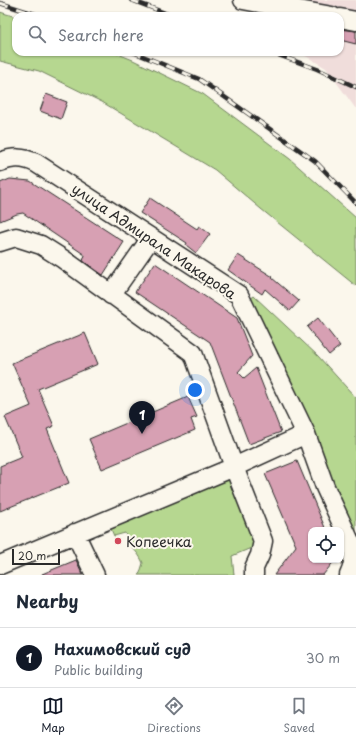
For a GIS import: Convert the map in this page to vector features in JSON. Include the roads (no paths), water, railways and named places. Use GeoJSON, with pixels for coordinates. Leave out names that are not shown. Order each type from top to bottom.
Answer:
{"type":"FeatureCollection","features":[{"type":"Feature","properties":{"kind":"street"},"geometry":{"type":"LineString","coordinates":[[243,0],[310,12]]}},
{"type":"Feature","properties":{"kind":"street"},"geometry":{"type":"LineString","coordinates":[[344,19],[356,21]]}},
{"type":"Feature","properties":{"kind":"street","name":"улица Адмирала Макарова"},"geometry":{"type":"LineString","coordinates":[[0,162],[17,157],[27,158],[240,295],[306,434],[325,487],[353,548],[354,557],[351,570]]}},
{"type":"Feature","properties":{"kind":"street"},"geometry":{"type":"LineString","coordinates":[[0,242],[16,237],[41,245],[63,259],[193,353],[234,467],[263,541],[260,556],[254,568],[254,575]]}},
{"type":"Feature","properties":{"kind":"street"},"geometry":{"type":"LineString","coordinates":[[111,295],[151,238]]}},
{"type":"Feature","properties":{"kind":"street"},"geometry":{"type":"LineString","coordinates":[[0,565],[234,467],[306,434]]}},
{"type":"Feature","properties":{"kind":"street"},"geometry":{"type":"LineString","coordinates":[[76,533],[95,575]]}},
{"type":"Feature","properties":{"kind":"railway"},"geometry":{"type":"LineString","coordinates":[[131,0],[162,12]]}},
{"type":"Feature","properties":{"kind":"railway"},"geometry":{"type":"LineString","coordinates":[[0,3],[28,12]]}},
{"type":"Feature","properties":{"kind":"railway"},"geometry":{"type":"LineString","coordinates":[[143,56],[199,79],[315,161],[356,203]]}},
{"type":"Feature","properties":{"kind":"railway"},"geometry":{"type":"LineString","coordinates":[[281,56],[317,69],[356,87]]}},
{"type":"Feature","properties":{"kind":"place","name":"Нахимовский суд"},"geometry":{"type":"Point","coordinates":[142,434]}},
{"type":"Feature","properties":{"kind":"place","name":"Копеечка"},"geometry":{"type":"Point","coordinates":[118,541]}}]}
